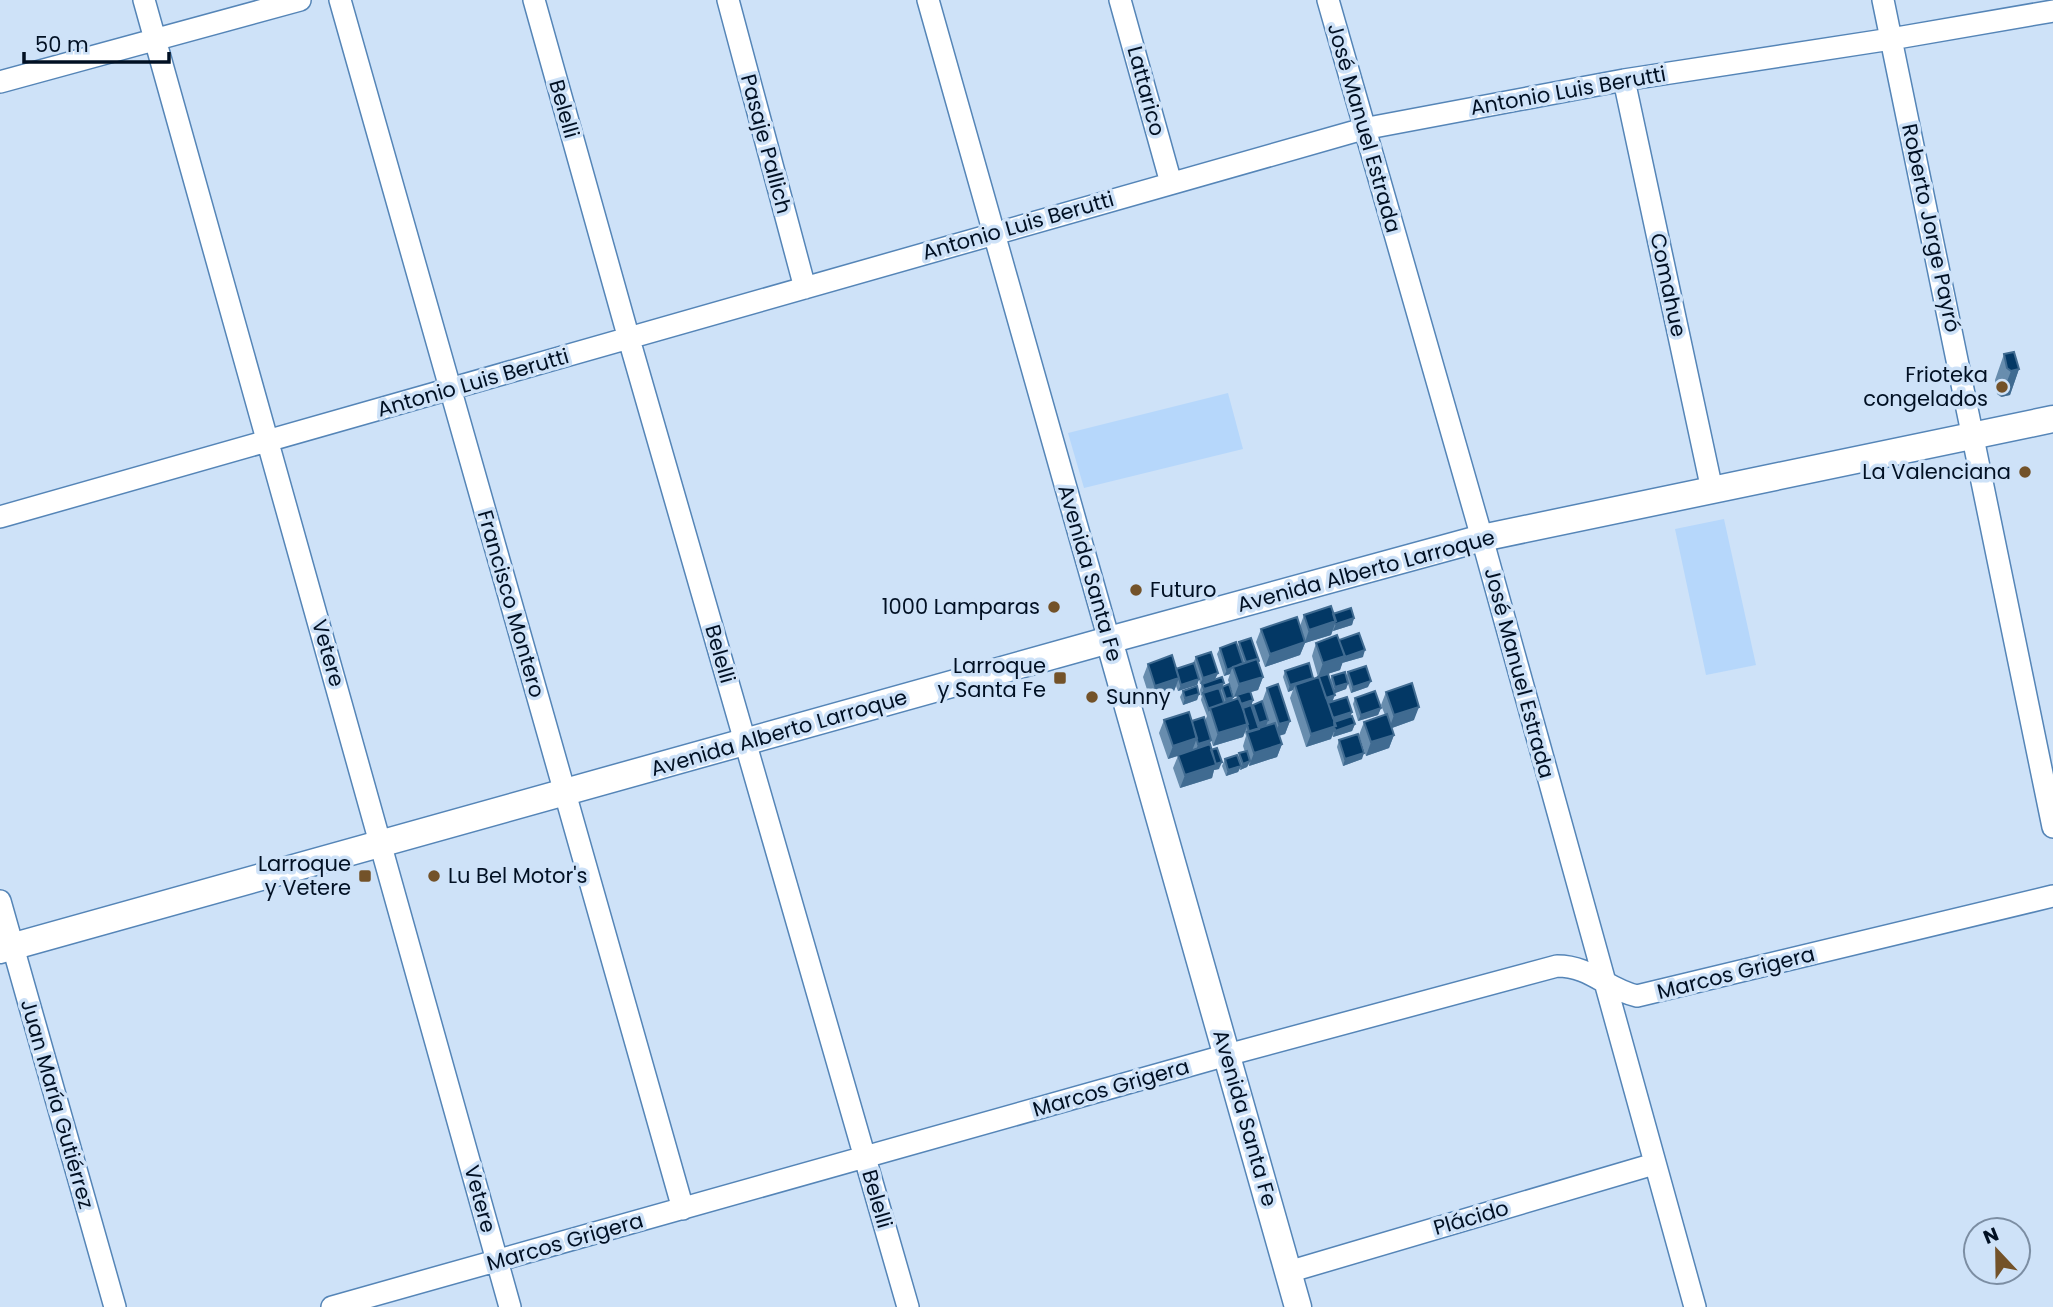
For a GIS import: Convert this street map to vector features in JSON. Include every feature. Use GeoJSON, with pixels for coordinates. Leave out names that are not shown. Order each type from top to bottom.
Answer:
{"type":"FeatureCollection","features":[{"type":"Feature","properties":{"kind":"main road","name":"Avenida Alberto Larroque"},"geometry":{"type":"LineString","coordinates":[[7,948],[1482,538],[2053,419]]}},
{"type":"Feature","properties":{"kind":"main road","name":"Avenida Santa Fe"},"geometry":{"type":"LineString","coordinates":[[1109,640],[1298,1307]]}},
{"type":"Feature","properties":{"kind":"street","name":"Vetere"},"geometry":{"type":"LineString","coordinates":[[144,0],[510,1307]]}},
{"type":"Feature","properties":{"kind":"street"},"geometry":{"type":"LineString","coordinates":[[0,82],[300,0]]}},
{"type":"Feature","properties":{"kind":"street","name":"Francisco Montero"},"geometry":{"type":"LineString","coordinates":[[340,0],[682,1209]]}},
{"type":"Feature","properties":{"kind":"street","name":"Belelli"},"geometry":{"type":"LineString","coordinates":[[534,0],[908,1307]]}},
{"type":"Feature","properties":{"kind":"street","name":"Pasaje Pallich"},"geometry":{"type":"LineString","coordinates":[[728,0],[805,288]]}},
{"type":"Feature","properties":{"kind":"street","name":"Avenida Santa Fe"},"geometry":{"type":"LineString","coordinates":[[928,0],[1109,640]]}},
{"type":"Feature","properties":{"kind":"street","name":"Lattarico"},"geometry":{"type":"LineString","coordinates":[[1121,0],[1171,183]]}},
{"type":"Feature","properties":{"kind":"street","name":"José Manuel Estrada"},"geometry":{"type":"LineString","coordinates":[[1328,0],[1482,538],[1695,1307]]}},
{"type":"Feature","properties":{"kind":"street","name":"Roberto Jorge Payró"},"geometry":{"type":"LineString","coordinates":[[1883,0],[2053,827]]}},
{"type":"Feature","properties":{"kind":"street","name":"Antonio Luis Berutti"},"geometry":{"type":"LineString","coordinates":[[0,517],[1363,129],[1624,80],[1891,39],[2053,10]]}},
{"type":"Feature","properties":{"kind":"street","name":"Comahue"},"geometry":{"type":"LineString","coordinates":[[1624,80],[1712,490]]}},
{"type":"Feature","properties":{"kind":"street","name":"Marcos Grigera"},"geometry":{"type":"LineString","coordinates":[[332,1307],[1227,1055],[1557,966],[1582,969],[1626,994],[1637,996],[2053,896]]}},
{"type":"Feature","properties":{"kind":"street","name":"Juan María Gutiérrez"},"geometry":{"type":"LineString","coordinates":[[0,901],[7,948],[115,1307]]}},
{"type":"Feature","properties":{"kind":"street","name":"Plácido"},"geometry":{"type":"LineString","coordinates":[[1288,1272],[1654,1164]]}},
{"type":"Feature","properties":{"kind":"shaded area"},"geometry":{"type":"Polygon","coordinates":[[[1228,393],[1243,449],[1084,488],[1068,433],[1228,393]]]}},
{"type":"Feature","properties":{"kind":"shaded area"},"geometry":{"type":"Polygon","coordinates":[[[1724,519],[1756,665],[1706,675],[1675,529],[1724,519]]]}},
{"type":"Feature","properties":{"kind":"building"},"geometry":{"type":"Polygon","coordinates":[[[2014,352],[2019,369],[2011,371],[2007,368],[2004,354],[2014,352]]]}},
{"type":"Feature","properties":{"kind":"building"},"geometry":{"type":"Polygon","coordinates":[[[1331,606],[1336,621],[1309,630],[1304,615],[1331,606]]]}},
{"type":"Feature","properties":{"kind":"building"},"geometry":{"type":"Polygon","coordinates":[[[1351,608],[1354,618],[1336,624],[1333,614],[1351,608]]]}},
{"type":"Feature","properties":{"kind":"building"},"geometry":{"type":"Polygon","coordinates":[[[1297,617],[1305,642],[1270,654],[1261,629],[1297,617]]]}},
{"type":"Feature","properties":{"kind":"building"},"geometry":{"type":"Polygon","coordinates":[[[1359,633],[1365,650],[1345,657],[1339,640],[1359,633]]]}},
{"type":"Feature","properties":{"kind":"building"},"geometry":{"type":"Polygon","coordinates":[[[1337,635],[1345,656],[1323,663],[1316,643],[1337,635]]]}},
{"type":"Feature","properties":{"kind":"building"},"geometry":{"type":"Polygon","coordinates":[[[1251,638],[1258,662],[1257,659],[1246,662],[1239,642],[1251,638]]]}},
{"type":"Feature","properties":{"kind":"building"},"geometry":{"type":"Polygon","coordinates":[[[1236,642],[1243,663],[1227,670],[1220,648],[1236,642]]]}},
{"type":"Feature","properties":{"kind":"building"},"geometry":{"type":"Polygon","coordinates":[[[1211,652],[1218,673],[1203,678],[1196,657],[1211,652]]]}},
{"type":"Feature","properties":{"kind":"building"},"geometry":{"type":"Polygon","coordinates":[[[1172,655],[1179,678],[1155,686],[1148,664],[1172,655]]]}},
{"type":"Feature","properties":{"kind":"building"},"geometry":{"type":"Polygon","coordinates":[[[1257,659],[1263,677],[1239,684],[1233,667],[1257,659]]]}},
{"type":"Feature","properties":{"kind":"building"},"geometry":{"type":"Polygon","coordinates":[[[1194,663],[1199,679],[1181,685],[1176,669],[1194,663]]]}},
{"type":"Feature","properties":{"kind":"building"},"geometry":{"type":"Polygon","coordinates":[[[1309,663],[1313,678],[1290,685],[1285,671],[1309,663]]]}},
{"type":"Feature","properties":{"kind":"building"},"geometry":{"type":"Polygon","coordinates":[[[1366,666],[1371,681],[1353,687],[1348,672],[1366,666]]]}},
{"type":"Feature","properties":{"kind":"building"},"geometry":{"type":"Polygon","coordinates":[[[1345,672],[1348,683],[1335,687],[1332,676],[1345,672]]]}},
{"type":"Feature","properties":{"kind":"building"},"geometry":{"type":"Polygon","coordinates":[[[1328,674],[1335,695],[1326,698],[1317,677],[1328,674]]]}},
{"type":"Feature","properties":{"kind":"building"},"geometry":{"type":"Polygon","coordinates":[[[1222,677],[1224,683],[1204,689],[1202,684],[1222,677]]]}},
{"type":"Feature","properties":{"kind":"building"},"geometry":{"type":"Polygon","coordinates":[[[1319,677],[1336,726],[1311,734],[1295,685],[1319,677]]]}},
{"type":"Feature","properties":{"kind":"building"},"geometry":{"type":"Polygon","coordinates":[[[1412,683],[1419,707],[1394,715],[1386,692],[1412,683]]]}},
{"type":"Feature","properties":{"kind":"building"},"geometry":{"type":"Polygon","coordinates":[[[1229,684],[1233,697],[1226,699],[1222,687],[1229,684]]]}},
{"type":"Feature","properties":{"kind":"building"},"geometry":{"type":"Polygon","coordinates":[[[1278,684],[1290,721],[1279,724],[1267,688],[1278,684]]]}},
{"type":"Feature","properties":{"kind":"building"},"geometry":{"type":"Polygon","coordinates":[[[1197,686],[1199,694],[1185,698],[1183,691],[1197,686]]]}},
{"type":"Feature","properties":{"kind":"building"},"geometry":{"type":"Polygon","coordinates":[[[1219,688],[1224,703],[1209,710],[1203,693],[1219,688]]]}},
{"type":"Feature","properties":{"kind":"building"},"geometry":{"type":"Polygon","coordinates":[[[1250,691],[1253,700],[1241,704],[1237,695],[1250,691]]]}},
{"type":"Feature","properties":{"kind":"building"},"geometry":{"type":"Polygon","coordinates":[[[1375,691],[1381,708],[1361,715],[1355,698],[1375,691]]]}},
{"type":"Feature","properties":{"kind":"building"},"geometry":{"type":"Polygon","coordinates":[[[1347,697],[1352,712],[1333,718],[1328,703],[1347,697]]]}},
{"type":"Feature","properties":{"kind":"building"},"geometry":{"type":"Polygon","coordinates":[[[1239,698],[1248,724],[1218,733],[1210,708],[1239,698]]]}},
{"type":"Feature","properties":{"kind":"building"},"geometry":{"type":"Polygon","coordinates":[[[1262,701],[1268,720],[1259,723],[1253,705],[1262,701]]]}},
{"type":"Feature","properties":{"kind":"building"},"geometry":{"type":"Polygon","coordinates":[[[1251,705],[1259,729],[1249,732],[1243,708],[1251,705]]]}},
{"type":"Feature","properties":{"kind":"building"},"geometry":{"type":"Polygon","coordinates":[[[1189,712],[1197,738],[1173,746],[1164,720],[1189,712]]]}},
{"type":"Feature","properties":{"kind":"building"},"geometry":{"type":"Polygon","coordinates":[[[1387,714],[1394,735],[1371,742],[1364,722],[1387,714]]]}},
{"type":"Feature","properties":{"kind":"building"},"geometry":{"type":"Polygon","coordinates":[[[1352,716],[1355,724],[1335,731],[1334,722],[1352,716]]]}},
{"type":"Feature","properties":{"kind":"building"},"geometry":{"type":"Polygon","coordinates":[[[1204,717],[1211,740],[1198,744],[1192,721],[1204,717]]]}},
{"type":"Feature","properties":{"kind":"building"},"geometry":{"type":"Polygon","coordinates":[[[1275,723],[1282,744],[1254,753],[1247,732],[1275,723]]]}},
{"type":"Feature","properties":{"kind":"building"},"geometry":{"type":"Polygon","coordinates":[[[1358,734],[1364,753],[1345,759],[1339,740],[1358,734]]]}},
{"type":"Feature","properties":{"kind":"building"},"geometry":{"type":"Polygon","coordinates":[[[1210,744],[1216,765],[1185,775],[1178,755],[1210,744]]]}},
{"type":"Feature","properties":{"kind":"building"},"geometry":{"type":"Polygon","coordinates":[[[1217,748],[1222,762],[1216,764],[1211,750],[1217,748]]]}},
{"type":"Feature","properties":{"kind":"building"},"geometry":{"type":"Polygon","coordinates":[[[1247,751],[1250,761],[1243,764],[1239,753],[1247,751]]]}},
{"type":"Feature","properties":{"kind":"building"},"geometry":{"type":"Polygon","coordinates":[[[1237,755],[1241,766],[1228,770],[1225,759],[1237,755]]]}},
{"type":"Feature","properties":{"kind":"place","name":"Frioteka congelados"},"geometry":{"type":"Point","coordinates":[2002,387]}},
{"type":"Feature","properties":{"kind":"place","name":"La Valenciana"},"geometry":{"type":"Point","coordinates":[2025,472]}},
{"type":"Feature","properties":{"kind":"place","name":"Futuro"},"geometry":{"type":"Point","coordinates":[1136,590]}},
{"type":"Feature","properties":{"kind":"place","name":"1000 Lamparas"},"geometry":{"type":"Point","coordinates":[1054,607]}},
{"type":"Feature","properties":{"kind":"place","name":"Larroque y Santa Fe"},"geometry":{"type":"Point","coordinates":[1060,678]}},
{"type":"Feature","properties":{"kind":"place","name":"Sunny"},"geometry":{"type":"Point","coordinates":[1092,697]}},
{"type":"Feature","properties":{"kind":"place","name":"Larroque y Vetere"},"geometry":{"type":"Point","coordinates":[365,876]}},
{"type":"Feature","properties":{"kind":"place","name":"Lu Bel Motor's"},"geometry":{"type":"Point","coordinates":[434,876]}}]}
